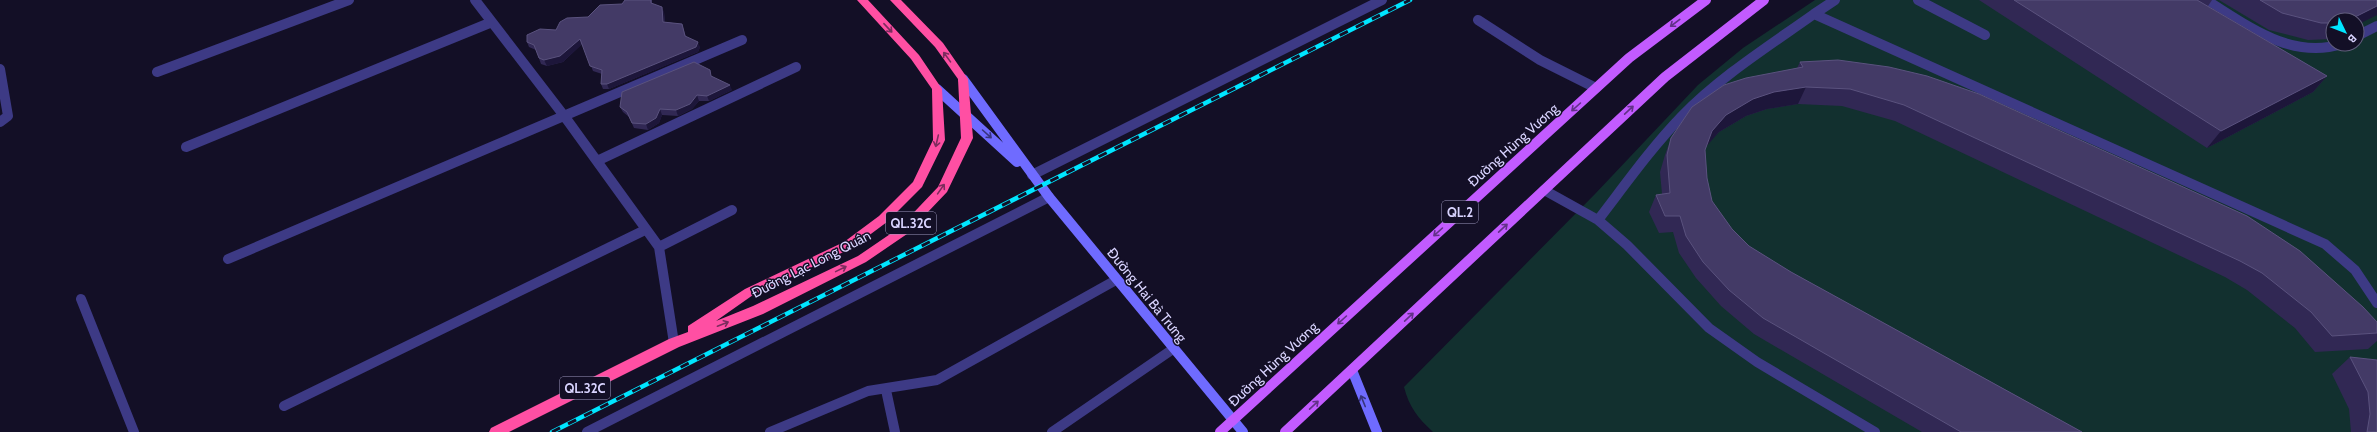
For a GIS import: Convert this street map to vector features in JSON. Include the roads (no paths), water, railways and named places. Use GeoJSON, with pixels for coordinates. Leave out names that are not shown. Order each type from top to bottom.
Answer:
{"type":"FeatureCollection","features":[{"type":"Feature","properties":{"kind":"highway"},"geometry":{"type":"LineString","coordinates":[[862,0],[915,57],[937,89]]}},
{"type":"Feature","properties":{"kind":"highway"},"geometry":{"type":"LineString","coordinates":[[895,0],[939,45],[963,79]]}},
{"type":"Feature","properties":{"kind":"highway","name":"Đường Lạc Long Quân"},"geometry":{"type":"LineString","coordinates":[[496,432],[674,343],[779,300],[862,259],[904,231],[943,189],[967,138],[963,79]]}},
{"type":"Feature","properties":{"kind":"highway","name":"Đường Lạc Long Quân"},"geometry":{"type":"LineString","coordinates":[[674,343],[749,292],[848,245],[883,219],[918,184],[939,140],[937,89]]}},
{"type":"Feature","properties":{"kind":"main road","name":"Đường Hùng Vương"},"geometry":{"type":"LineString","coordinates":[[1220,432],[1629,58],[1706,0]]}},
{"type":"Feature","properties":{"kind":"main road","name":"QL.2"},"geometry":{"type":"LineString","coordinates":[[1285,432],[1665,77],[1764,0]]}},
{"type":"Feature","properties":{"kind":"street"},"geometry":{"type":"LineString","coordinates":[[157,72],[349,0]]}},
{"type":"Feature","properties":{"kind":"street"},"geometry":{"type":"LineString","coordinates":[[475,0],[565,117],[645,230],[659,247],[674,343]]}},
{"type":"Feature","properties":{"kind":"street"},"geometry":{"type":"LineString","coordinates":[[1032,175],[1382,0]]}},
{"type":"Feature","properties":{"kind":"street"},"geometry":{"type":"LineString","coordinates":[[1598,220],[1642,161],[1694,104],[1745,62],[1835,0]]}},
{"type":"Feature","properties":{"kind":"street"},"geometry":{"type":"LineString","coordinates":[[1918,0],[1985,35]]}},
{"type":"Feature","properties":{"kind":"street"},"geometry":{"type":"LineString","coordinates":[[2206,0],[2271,38],[2308,50],[2325,50]]}},
{"type":"Feature","properties":{"kind":"street"},"geometry":{"type":"LineString","coordinates":[[1814,14],[2325,244],[2347,262],[2370,288],[2377,303]]}},
{"type":"Feature","properties":{"kind":"street"},"geometry":{"type":"LineString","coordinates":[[1478,20],[1540,60],[1596,88]]}},
{"type":"Feature","properties":{"kind":"street"},"geometry":{"type":"LineString","coordinates":[[186,148],[492,22]]}},
{"type":"Feature","properties":{"kind":"street"},"geometry":{"type":"LineString","coordinates":[[2365,32],[2377,26]]}},
{"type":"Feature","properties":{"kind":"street"},"geometry":{"type":"LineString","coordinates":[[228,259],[565,117],[742,40]]}},
{"type":"Feature","properties":{"kind":"street"},"geometry":{"type":"LineString","coordinates":[[597,161],[796,67]]}},
{"type":"Feature","properties":{"kind":"street"},"geometry":{"type":"LineString","coordinates":[[0,69],[8,116],[0,122]]}},
{"type":"Feature","properties":{"kind":"street","name":"Đường Hai Bà Trưng"},"geometry":{"type":"LineString","coordinates":[[963,79],[1049,197],[1243,432]]}},
{"type":"Feature","properties":{"kind":"street","name":"Đường Hai Bà Trưng"},"geometry":{"type":"LineString","coordinates":[[937,89],[1032,175]]}},
{"type":"Feature","properties":{"kind":"street"},"geometry":{"type":"LineString","coordinates":[[1544,190],[1598,220],[1627,245],[1709,328],[1757,362],[1875,432]]}},
{"type":"Feature","properties":{"kind":"street"},"geometry":{"type":"LineString","coordinates":[[587,432],[1049,197]]}},
{"type":"Feature","properties":{"kind":"street"},"geometry":{"type":"LineString","coordinates":[[659,247],[732,210]]}},
{"type":"Feature","properties":{"kind":"street"},"geometry":{"type":"LineString","coordinates":[[284,406],[645,230]]}},
{"type":"Feature","properties":{"kind":"street"},"geometry":{"type":"LineString","coordinates":[[770,432],[868,391],[886,390],[937,380],[1116,280]]}},
{"type":"Feature","properties":{"kind":"street"},"geometry":{"type":"LineString","coordinates":[[81,299],[134,432]]}},
{"type":"Feature","properties":{"kind":"street"},"geometry":{"type":"LineString","coordinates":[[1052,432],[1173,349]]}},
{"type":"Feature","properties":{"kind":"street"},"geometry":{"type":"LineString","coordinates":[[1352,370],[1377,432]]}},
{"type":"Feature","properties":{"kind":"street"},"geometry":{"type":"LineString","coordinates":[[886,390],[895,432]]}},
{"type":"Feature","properties":{"kind":"railway"},"geometry":{"type":"LineString","coordinates":[[552,432],[1410,0]]}}]}
